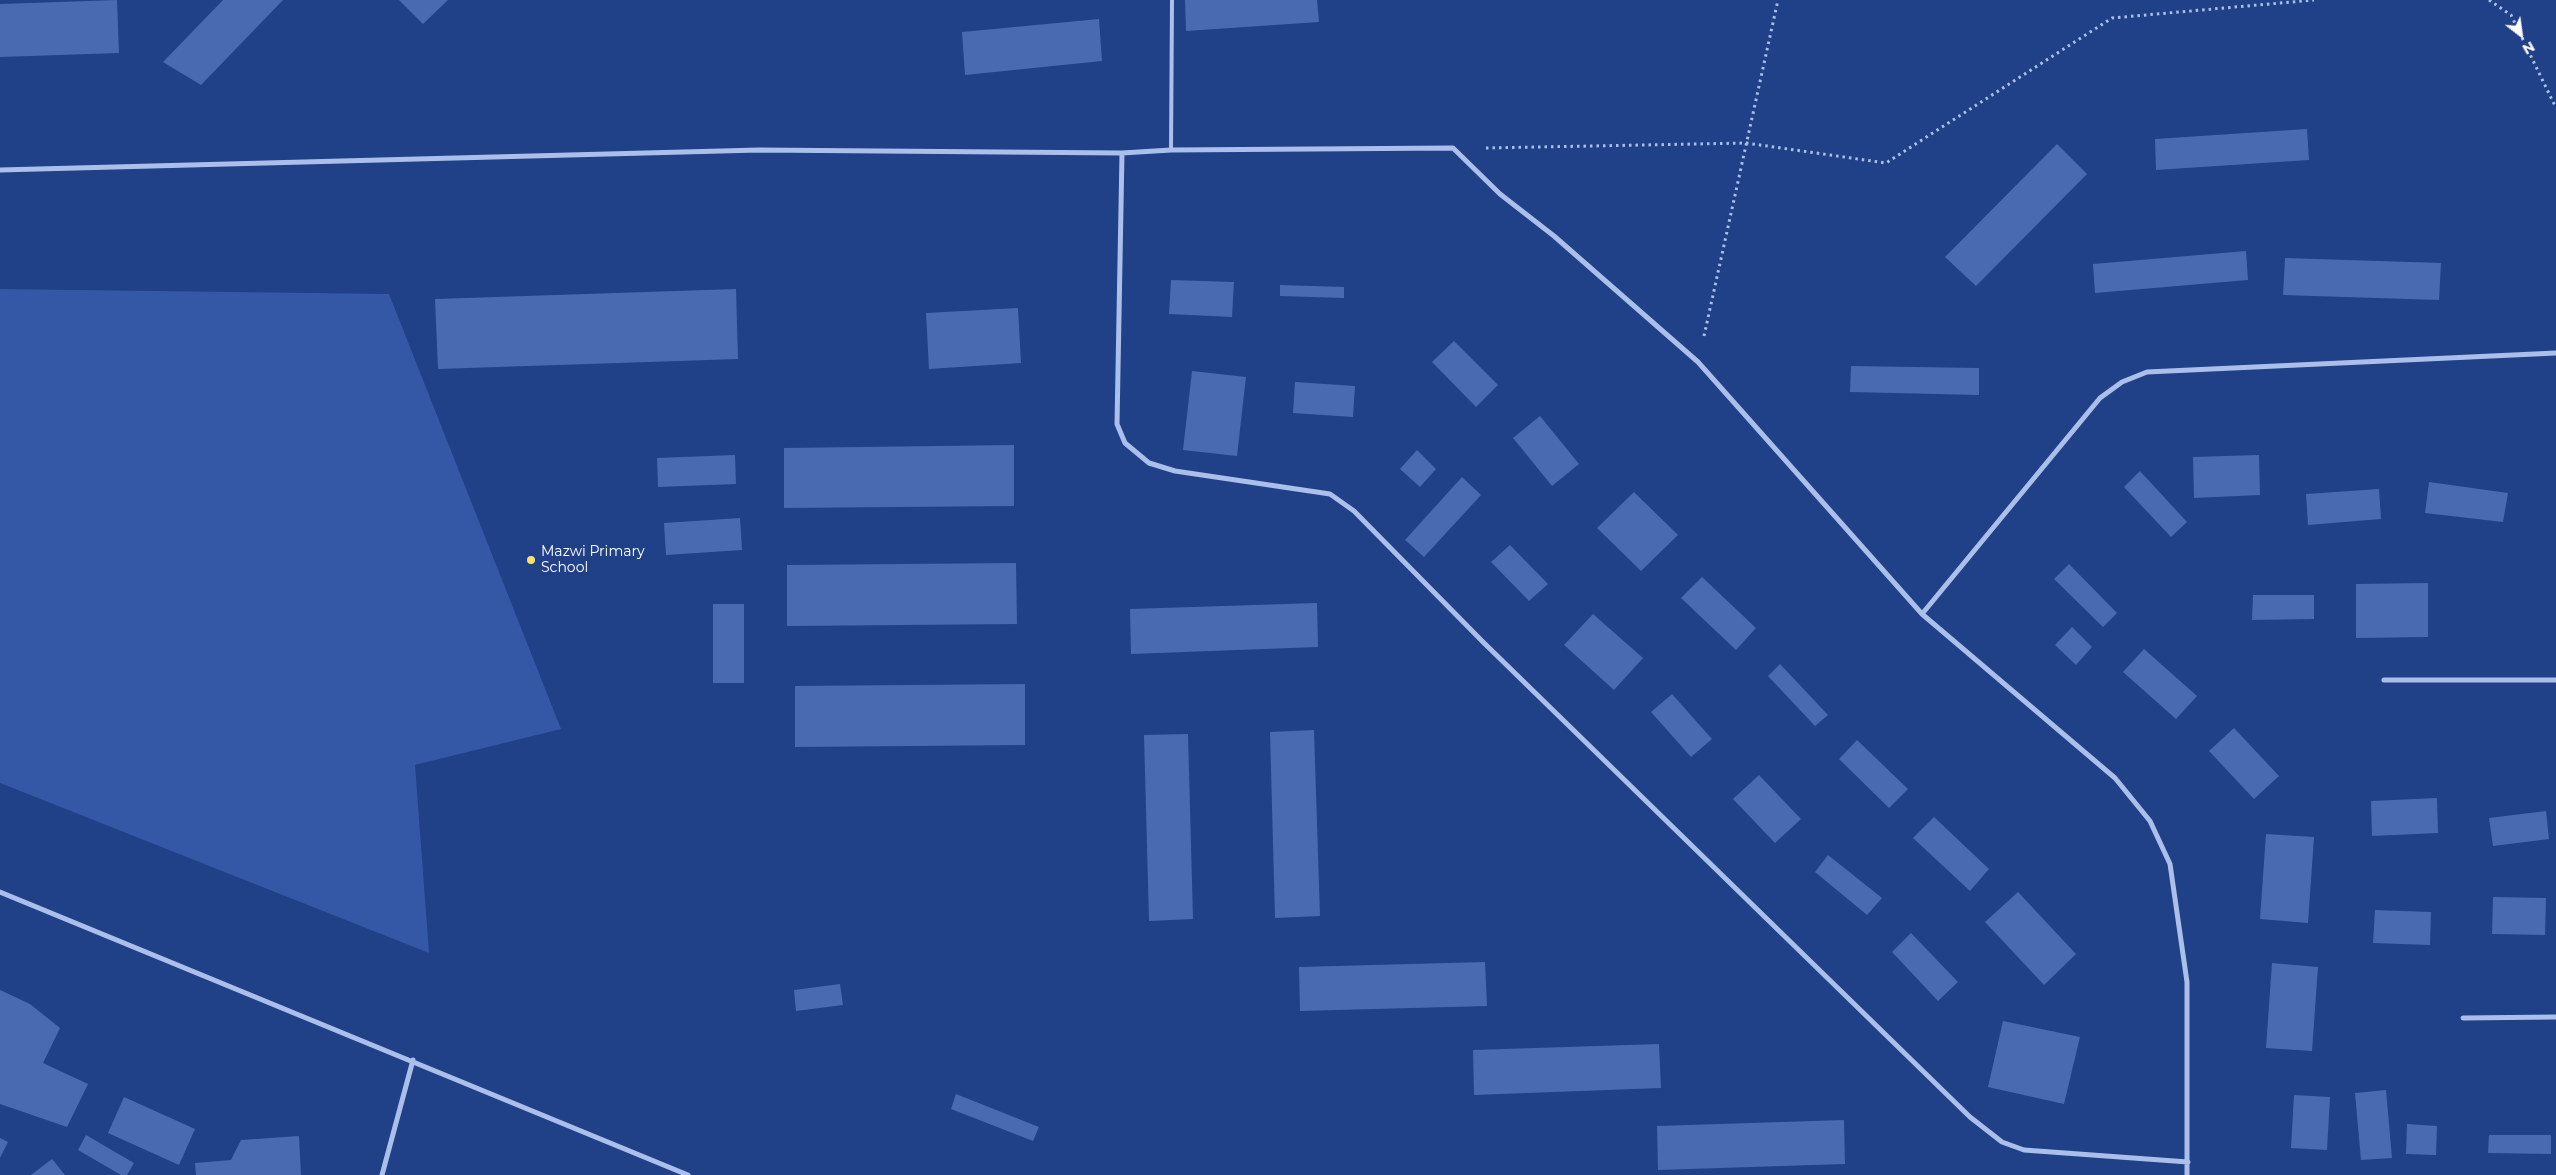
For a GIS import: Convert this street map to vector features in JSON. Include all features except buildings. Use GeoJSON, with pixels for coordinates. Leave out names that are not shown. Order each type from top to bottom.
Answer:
{"type":"FeatureCollection","features":[{"type":"Feature","properties":{"kind":"street"},"geometry":{"type":"LineString","coordinates":[[0,170],[759,150],[1122,154],[1171,150],[1453,148],[1500,194],[1554,236],[1698,362],[1922,614],[2115,778],[2150,821],[2170,864],[2187,982],[2187,1175]]}},
{"type":"Feature","properties":{"kind":"street"},"geometry":{"type":"LineString","coordinates":[[1122,154],[1117,424],[1126,443],[1150,463],[1175,471],[1330,494],[1354,510],[1483,642],[1949,1097],[1970,1117],[2002,1142],[2024,1150],[2049,1153],[2188,1162]]}},
{"type":"Feature","properties":{"kind":"street"},"geometry":{"type":"LineString","coordinates":[[1922,614],[2100,398],[2122,382],[2147,372],[2556,353]]}},
{"type":"Feature","properties":{"kind":"street"},"geometry":{"type":"LineString","coordinates":[[2384,680],[2556,680]]}},
{"type":"Feature","properties":{"kind":"street"},"geometry":{"type":"LineString","coordinates":[[0,892],[413,1060],[688,1175]]}},
{"type":"Feature","properties":{"kind":"street"},"geometry":{"type":"LineString","coordinates":[[2463,1018],[2556,1017]]}},
{"type":"Feature","properties":{"kind":"street"},"geometry":{"type":"LineString","coordinates":[[382,1175],[413,1060]]}},
{"type":"Feature","properties":{"kind":"lane"},"geometry":{"type":"LineString","coordinates":[[1171,150],[1172,0]]}},
{"type":"Feature","properties":{"kind":"path"},"geometry":{"type":"LineString","coordinates":[[1698,362],[1778,0]]}},
{"type":"Feature","properties":{"kind":"path"},"geometry":{"type":"LineString","coordinates":[[1453,148],[1746,143],[1886,163],[2112,18],[2314,0]]}},
{"type":"Feature","properties":{"kind":"path"},"geometry":{"type":"LineString","coordinates":[[2489,0],[2511,15],[2556,108]]}},
{"type":"Feature","properties":{"kind":"shaded area"},"geometry":{"type":"Polygon","coordinates":[[[0,289],[389,294],[561,729],[415,765],[429,953],[0,783],[0,289]]]}},
{"type":"Feature","properties":{"kind":"place","name":"Mazwi Primary School"},"geometry":{"type":"Point","coordinates":[531,560]}}]}
